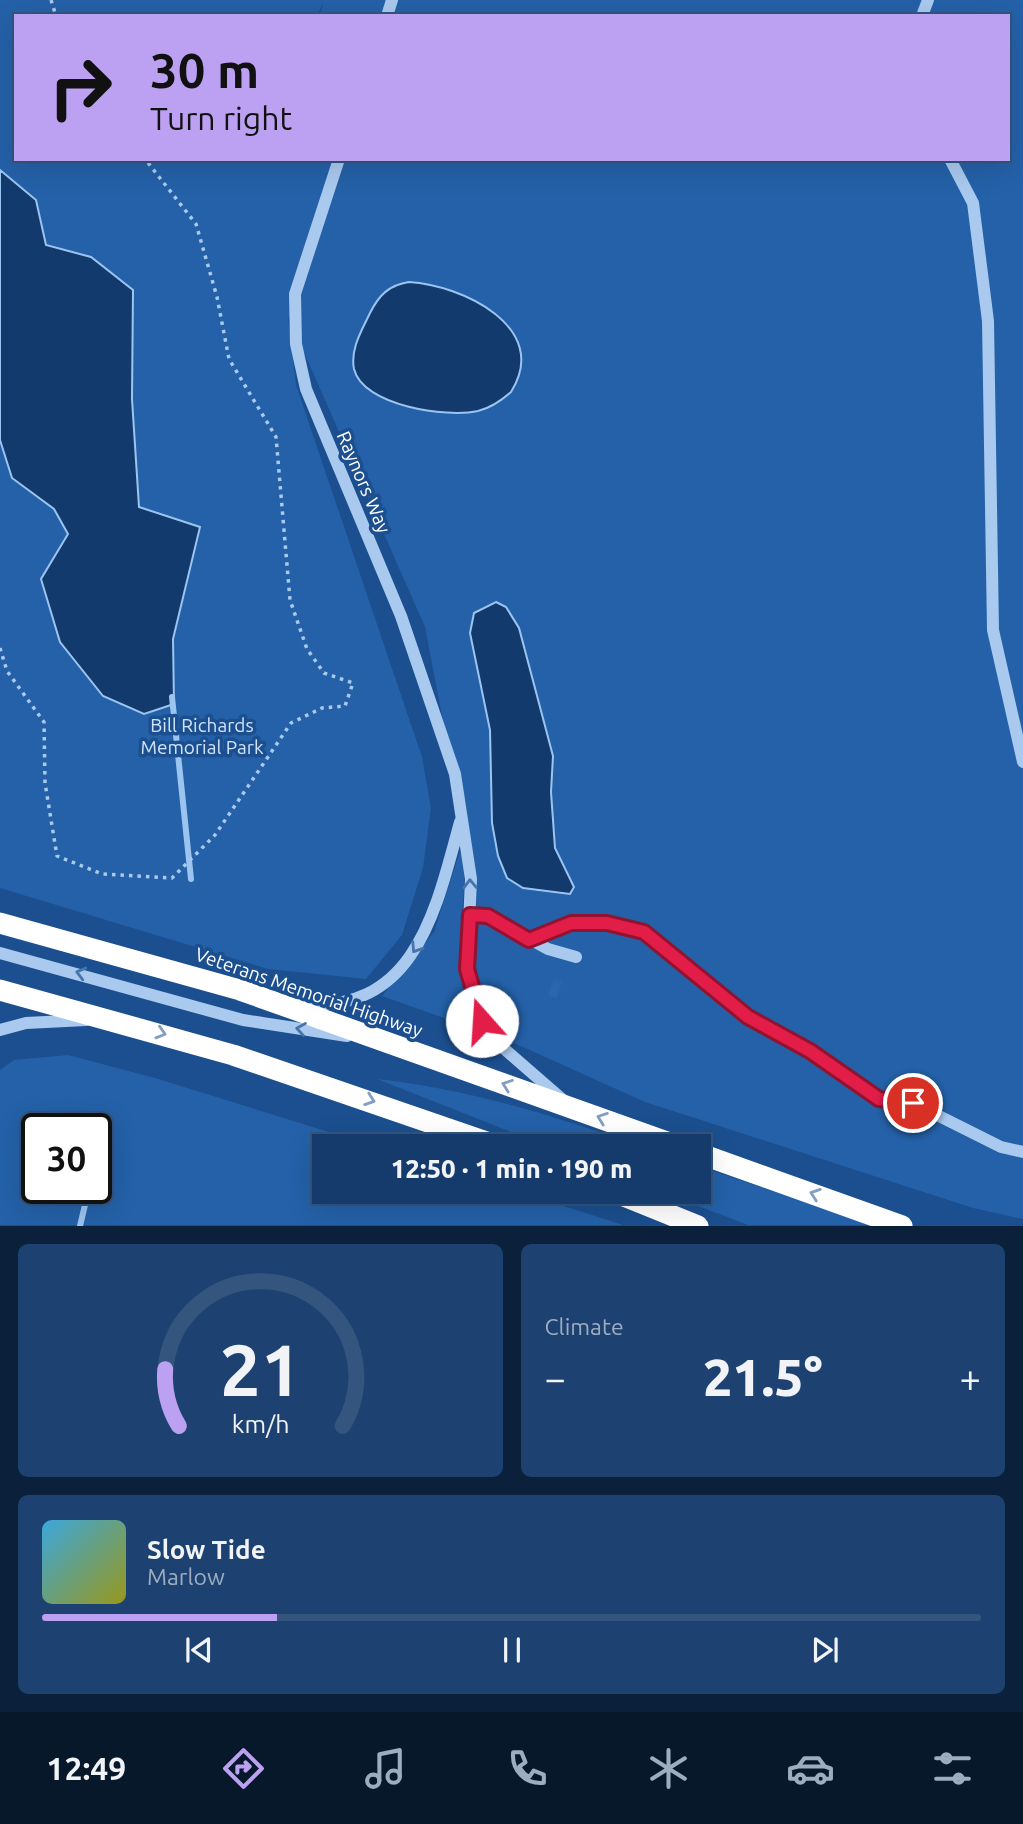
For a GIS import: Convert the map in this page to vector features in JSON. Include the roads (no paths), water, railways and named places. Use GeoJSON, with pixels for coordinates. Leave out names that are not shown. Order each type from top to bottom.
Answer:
{"type":"FeatureCollection","features":[{"type":"Feature","properties":{"kind":"highway","name":"Veterans Memorial Highway"},"geometry":{"type":"LineString","coordinates":[[0,923],[202,978],[645,1134]]}},
{"type":"Feature","properties":{"kind":"highway"},"geometry":{"type":"LineString","coordinates":[[0,990],[112,1019],[318,1083],[464,1134]]}},
{"type":"Feature","properties":{"kind":"highway"},"geometry":{"type":"LineString","coordinates":[[711,1158],[902,1226]]}},
{"type":"Feature","properties":{"kind":"highway"},"geometry":{"type":"LineString","coordinates":[[644,1204],[698,1226]]}},
{"type":"Feature","properties":{"kind":"highway"},"geometry":{"type":"LineString","coordinates":[[879,1216],[920,1226]]}},
{"type":"Feature","properties":{"kind":"street","name":"Raynors Way"},"geometry":{"type":"LineString","coordinates":[[338,161],[295,294],[296,344],[306,389],[401,617],[455,774],[471,879],[467,969],[482,1021],[500,1046],[572,1107]]}},
{"type":"Feature","properties":{"kind":"street"},"geometry":{"type":"LineString","coordinates":[[951,161],[973,203],[988,321],[993,630],[1023,762]]}},
{"type":"Feature","properties":{"kind":"street","name":"Raynors Way"},"geometry":{"type":"LineString","coordinates":[[275,1002],[322,1006],[352,1002],[378,989],[403,966],[428,926],[462,815]]}},
{"type":"Feature","properties":{"kind":"street"},"geometry":{"type":"LineString","coordinates":[[470,915],[488,916],[529,940],[576,957]]}},
{"type":"Feature","properties":{"kind":"street"},"geometry":{"type":"LineString","coordinates":[[529,940],[571,923],[607,923],[644,932],[748,1017],[810,1051],[879,1099],[913,1103],[1001,1147],[1023,1152]]}},
{"type":"Feature","properties":{"kind":"street"},"geometry":{"type":"LineString","coordinates":[[0,953],[243,1020],[392,1044]]}},
{"type":"Feature","properties":{"kind":"street"},"geometry":{"type":"LineString","coordinates":[[0,1030],[26,1023],[112,1019]]}},
{"type":"Feature","properties":{"kind":"waterway"},"geometry":{"type":"LineString","coordinates":[[172,697],[191,879]]}},
{"type":"Feature","properties":{"kind":"waterway"},"geometry":{"type":"LineString","coordinates":[[80,1226],[85,1204]]}},
{"type":"Feature","properties":{"kind":"park label","name":"Bill Richards Memorial Park"},"geometry":{"type":"Point","coordinates":[202,736]}}]}
